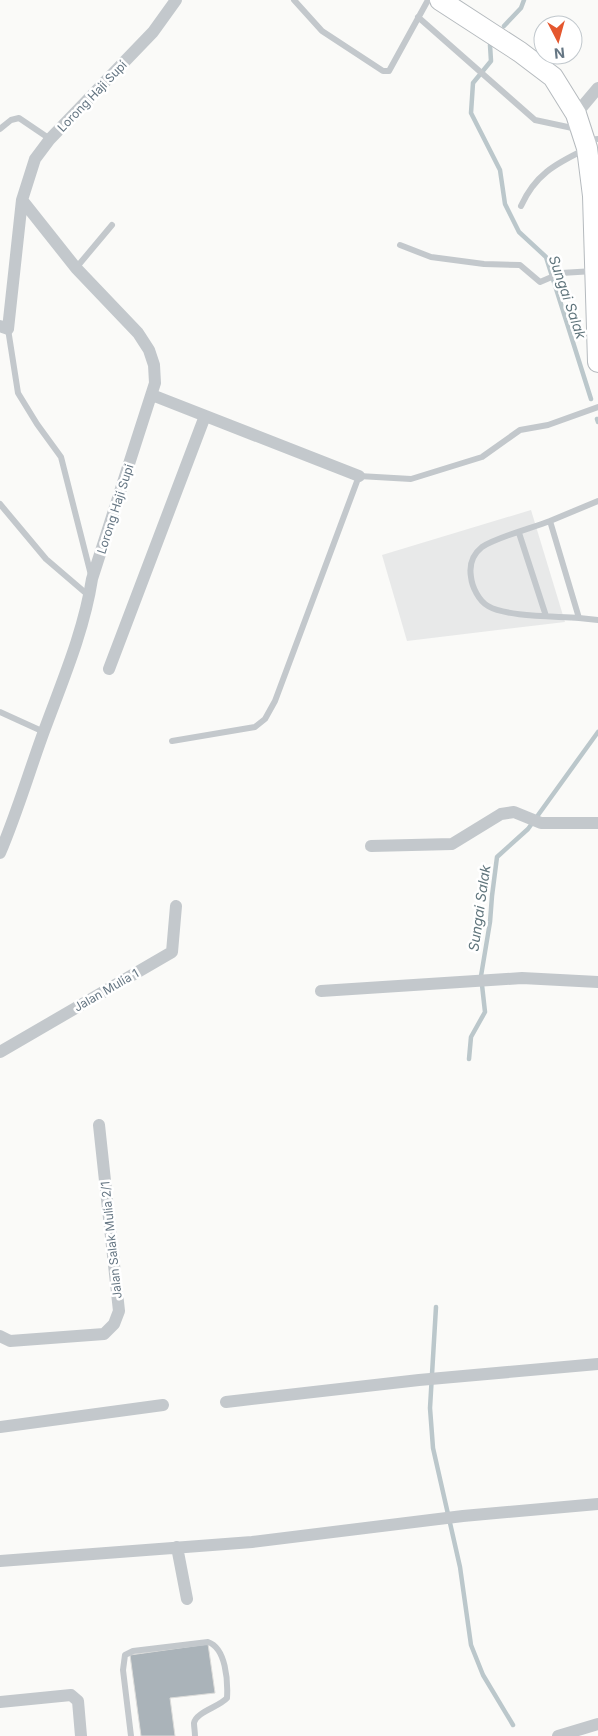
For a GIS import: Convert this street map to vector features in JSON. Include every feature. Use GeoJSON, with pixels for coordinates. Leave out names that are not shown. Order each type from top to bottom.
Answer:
{"type":"FeatureCollection","features":[{"type":"Feature","properties":{"kind":"main road"},"geometry":{"type":"LineString","coordinates":[[440,0],[520,52],[553,78],[585,134],[593,196],[598,362]]}},
{"type":"Feature","properties":{"kind":"street","name":"Lorong Haji Supi"},"geometry":{"type":"LineString","coordinates":[[4,327],[22,200],[35,159],[50,139],[153,32],[176,0]]}},
{"type":"Feature","properties":{"kind":"street"},"geometry":{"type":"LineString","coordinates":[[585,134],[598,88]]}},
{"type":"Feature","properties":{"kind":"street","name":"Lorong Haji Supi"},"geometry":{"type":"LineString","coordinates":[[0,853],[65,677],[89,596],[92,579],[156,384],[154,365],[149,350],[138,333],[76,268],[22,200]]}},
{"type":"Feature","properties":{"kind":"street"},"geometry":{"type":"LineString","coordinates":[[152,395],[360,476]]}},
{"type":"Feature","properties":{"kind":"street"},"geometry":{"type":"LineString","coordinates":[[109,669],[205,416]]}},
{"type":"Feature","properties":{"kind":"street"},"geometry":{"type":"LineString","coordinates":[[371,846],[452,844],[501,814],[514,812],[541,823],[598,823]]}},
{"type":"Feature","properties":{"kind":"street","name":"Jalan Mulia 1"},"geometry":{"type":"LineString","coordinates":[[0,1052],[172,952],[176,906]]}},
{"type":"Feature","properties":{"kind":"street"},"geometry":{"type":"LineString","coordinates":[[321,991],[522,978],[598,982]]}},
{"type":"Feature","properties":{"kind":"street","name":"Jalan Salak Mulia 2/1"},"geometry":{"type":"LineString","coordinates":[[0,1336],[10,1341],[104,1334],[114,1324],[119,1311],[99,1125]]}},
{"type":"Feature","properties":{"kind":"street"},"geometry":{"type":"LineString","coordinates":[[226,1402],[420,1380],[598,1364]]}},
{"type":"Feature","properties":{"kind":"street"},"geometry":{"type":"LineString","coordinates":[[0,1427],[163,1405]]}},
{"type":"Feature","properties":{"kind":"street"},"geometry":{"type":"LineString","coordinates":[[0,1561],[252,1542],[463,1516],[598,1504]]}},
{"type":"Feature","properties":{"kind":"street"},"geometry":{"type":"LineString","coordinates":[[177,1547],[187,1599]]}},
{"type":"Feature","properties":{"kind":"street"},"geometry":{"type":"LineString","coordinates":[[0,1702],[71,1695],[78,1701],[80,1736]]}},
{"type":"Feature","properties":{"kind":"street"},"geometry":{"type":"LineString","coordinates":[[558,1736],[598,1724]]}},
{"type":"Feature","properties":{"kind":"lane"},"geometry":{"type":"LineString","coordinates":[[294,0],[322,30],[383,71],[388,71],[428,0]]}},
{"type":"Feature","properties":{"kind":"lane"},"geometry":{"type":"LineString","coordinates":[[418,17],[535,120],[585,134]]}},
{"type":"Feature","properties":{"kind":"lane"},"geometry":{"type":"LineString","coordinates":[[0,129],[11,120],[19,118],[50,139]]}},
{"type":"Feature","properties":{"kind":"lane"},"geometry":{"type":"LineString","coordinates":[[521,206],[527,192],[585,134]]}},
{"type":"Feature","properties":{"kind":"lane"},"geometry":{"type":"LineString","coordinates":[[76,268],[112,225]]}},
{"type":"Feature","properties":{"kind":"lane"},"geometry":{"type":"LineString","coordinates":[[400,244],[431,257],[484,264],[520,265],[540,282],[561,274],[595,271]]}},
{"type":"Feature","properties":{"kind":"lane"},"geometry":{"type":"LineString","coordinates":[[4,327],[18,393],[61,457],[92,579]]}},
{"type":"Feature","properties":{"kind":"lane"},"geometry":{"type":"LineString","coordinates":[[172,741],[255,727],[264,719],[276,701],[360,476],[411,479],[482,457],[520,430],[548,425],[598,407]]}},
{"type":"Feature","properties":{"kind":"lane"},"geometry":{"type":"LineString","coordinates":[[598,502],[550,522],[490,542],[473,557],[470,567],[471,580],[475,591],[489,607],[509,612],[598,620]]}},
{"type":"Feature","properties":{"kind":"lane"},"geometry":{"type":"LineString","coordinates":[[0,504],[46,559],[89,596]]}},
{"type":"Feature","properties":{"kind":"lane"},"geometry":{"type":"LineString","coordinates":[[550,522],[578,618]]}},
{"type":"Feature","properties":{"kind":"lane"},"geometry":{"type":"LineString","coordinates":[[520,533],[546,616]]}},
{"type":"Feature","properties":{"kind":"lane"},"geometry":{"type":"LineString","coordinates":[[0,712],[44,732]]}},
{"type":"Feature","properties":{"kind":"lane"},"geometry":{"type":"LineString","coordinates":[[131,1736],[123,1670],[125,1655],[133,1651],[208,1642],[214,1644],[223,1658],[227,1698],[218,1706],[196,1718],[194,1723],[195,1736]]}},
{"type":"Feature","properties":{"kind":"shaded area"},"geometry":{"type":"Polygon","coordinates":[[[531,510],[565,622],[407,641],[382,555],[531,510]]]}},
{"type":"Feature","properties":{"kind":"building"},"geometry":{"type":"Polygon","coordinates":[[[208,1644],[215,1693],[170,1698],[175,1736],[141,1736],[130,1655],[208,1644]]]}},
{"type":"Feature","properties":{"kind":"waterway","name":"Sungai Salak"},"geometry":{"type":"LineString","coordinates":[[504,26],[521,8],[524,0]]}},
{"type":"Feature","properties":{"kind":"waterway","name":"Sungai Salak"},"geometry":{"type":"LineString","coordinates":[[490,45],[491,61],[473,83],[471,113],[500,170],[505,204],[519,232],[546,257],[591,399]]}},
{"type":"Feature","properties":{"kind":"waterway","name":"Sungai Salak"},"geometry":{"type":"LineString","coordinates":[[469,1059],[471,1037],[485,1012],[481,976],[490,922],[497,857],[528,829],[598,732]]}},
{"type":"Feature","properties":{"kind":"waterway"},"geometry":{"type":"LineString","coordinates":[[436,1307],[430,1408],[433,1448],[460,1567],[471,1645],[483,1675],[513,1725]]}}]}
